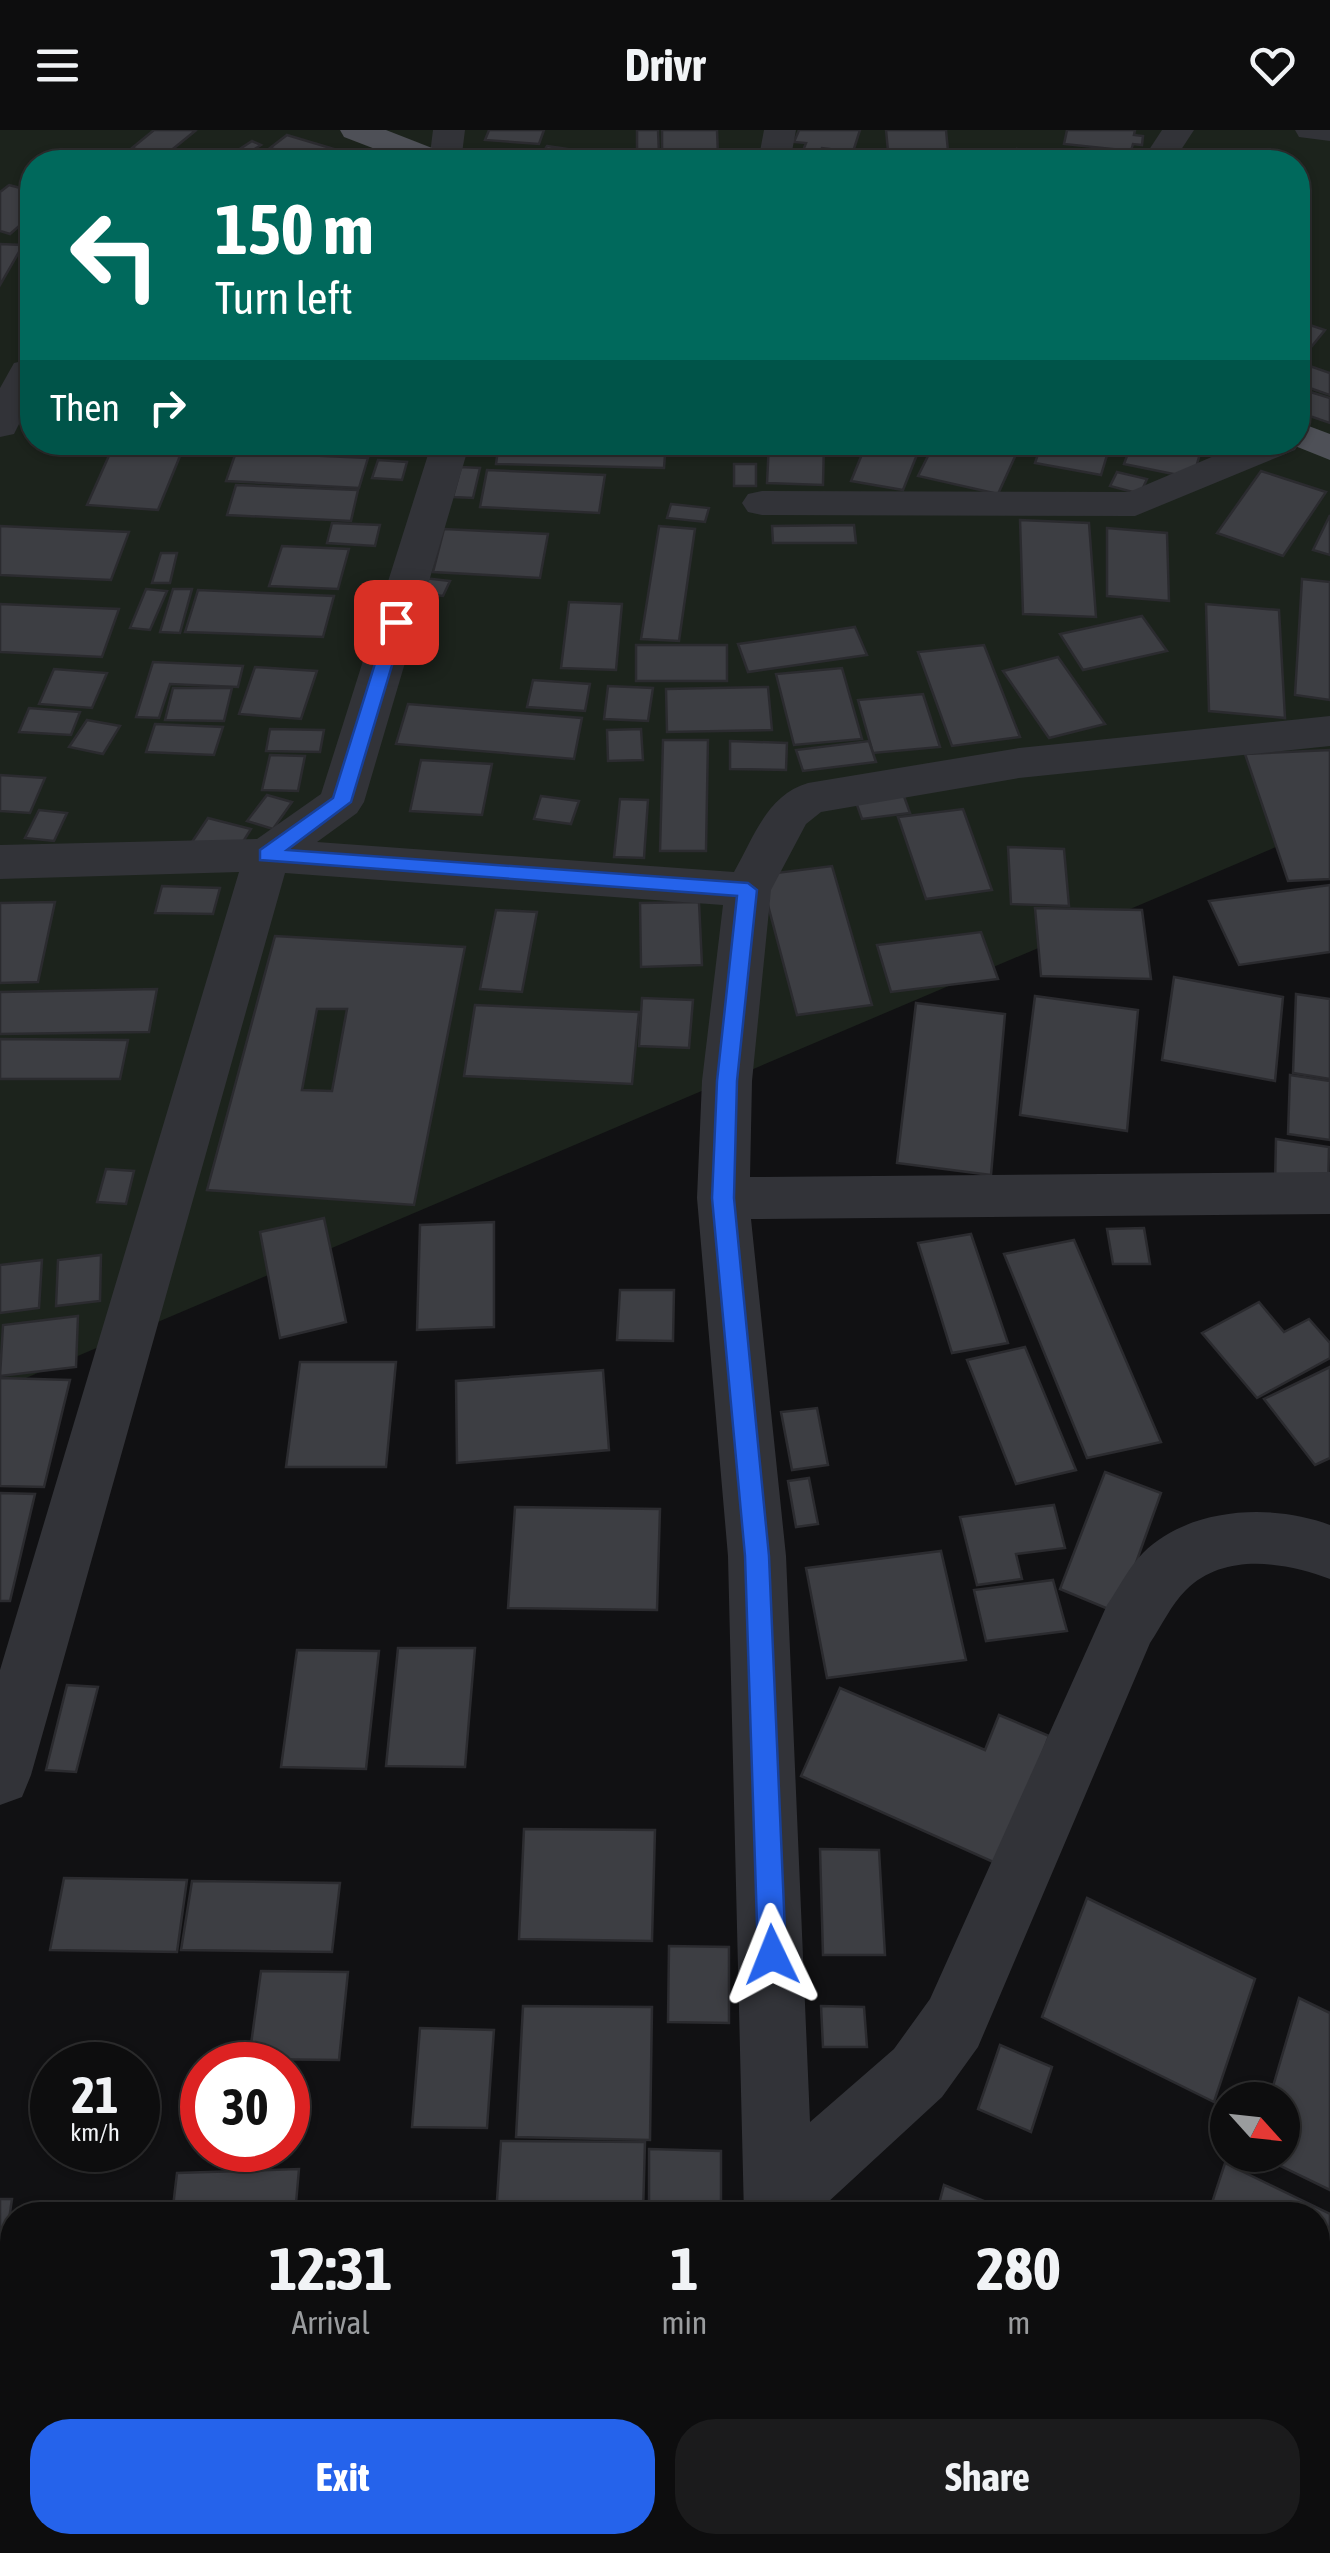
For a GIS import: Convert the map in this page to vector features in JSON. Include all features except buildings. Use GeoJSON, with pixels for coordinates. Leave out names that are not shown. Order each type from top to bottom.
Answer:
{"type":"FeatureCollection","features":[{"type":"Feature","properties":{"kind":"main road"},"geometry":{"type":"LineString","coordinates":[[356,130],[409,150]]}},
{"type":"Feature","properties":{"kind":"street"},"geometry":{"type":"LineString","coordinates":[[1310,130],[1330,131]]}},
{"type":"Feature","properties":{"kind":"street"},"geometry":{"type":"LineString","coordinates":[[0,426],[20,370]]}},
{"type":"Feature","properties":{"kind":"street"},"geometry":{"type":"LineString","coordinates":[[0,1775],[267,855],[341,802],[448,455]]}},
{"type":"Feature","properties":{"kind":"street"},"geometry":{"type":"LineString","coordinates":[[762,503],[1135,504],[1260,455]]}},
{"type":"Feature","properties":{"kind":"street"},"geometry":{"type":"LineString","coordinates":[[780,2202],[757,1556],[723,1198],[727,1081],[748,890],[789,814],[808,799],[1019,763],[1330,731]]}},
{"type":"Feature","properties":{"kind":"street"},"geometry":{"type":"LineString","coordinates":[[0,862],[267,855],[748,890]]}},
{"type":"Feature","properties":{"kind":"street"},"geometry":{"type":"LineString","coordinates":[[723,1198],[1330,1193]]}},
{"type":"Feature","properties":{"kind":"street"},"geometry":{"type":"LineString","coordinates":[[783,2202],[918,2074],[954,2023],[1128,1625],[1167,1569],[1209,1546],[1260,1536],[1318,1545],[1330,1552]]}},
{"type":"Feature","properties":{"kind":"shaded area"},"geometry":{"type":"Polygon","coordinates":[[[0,130],[1330,130],[1330,824],[0,1389],[0,130]]]}},
{"type":"Feature","properties":{"kind":"route"},"geometry":{"type":"LineString","coordinates":[[396,622],[341,802],[267,855],[748,890],[727,1081],[723,1198],[757,1556],[772,1955]]}}]}
